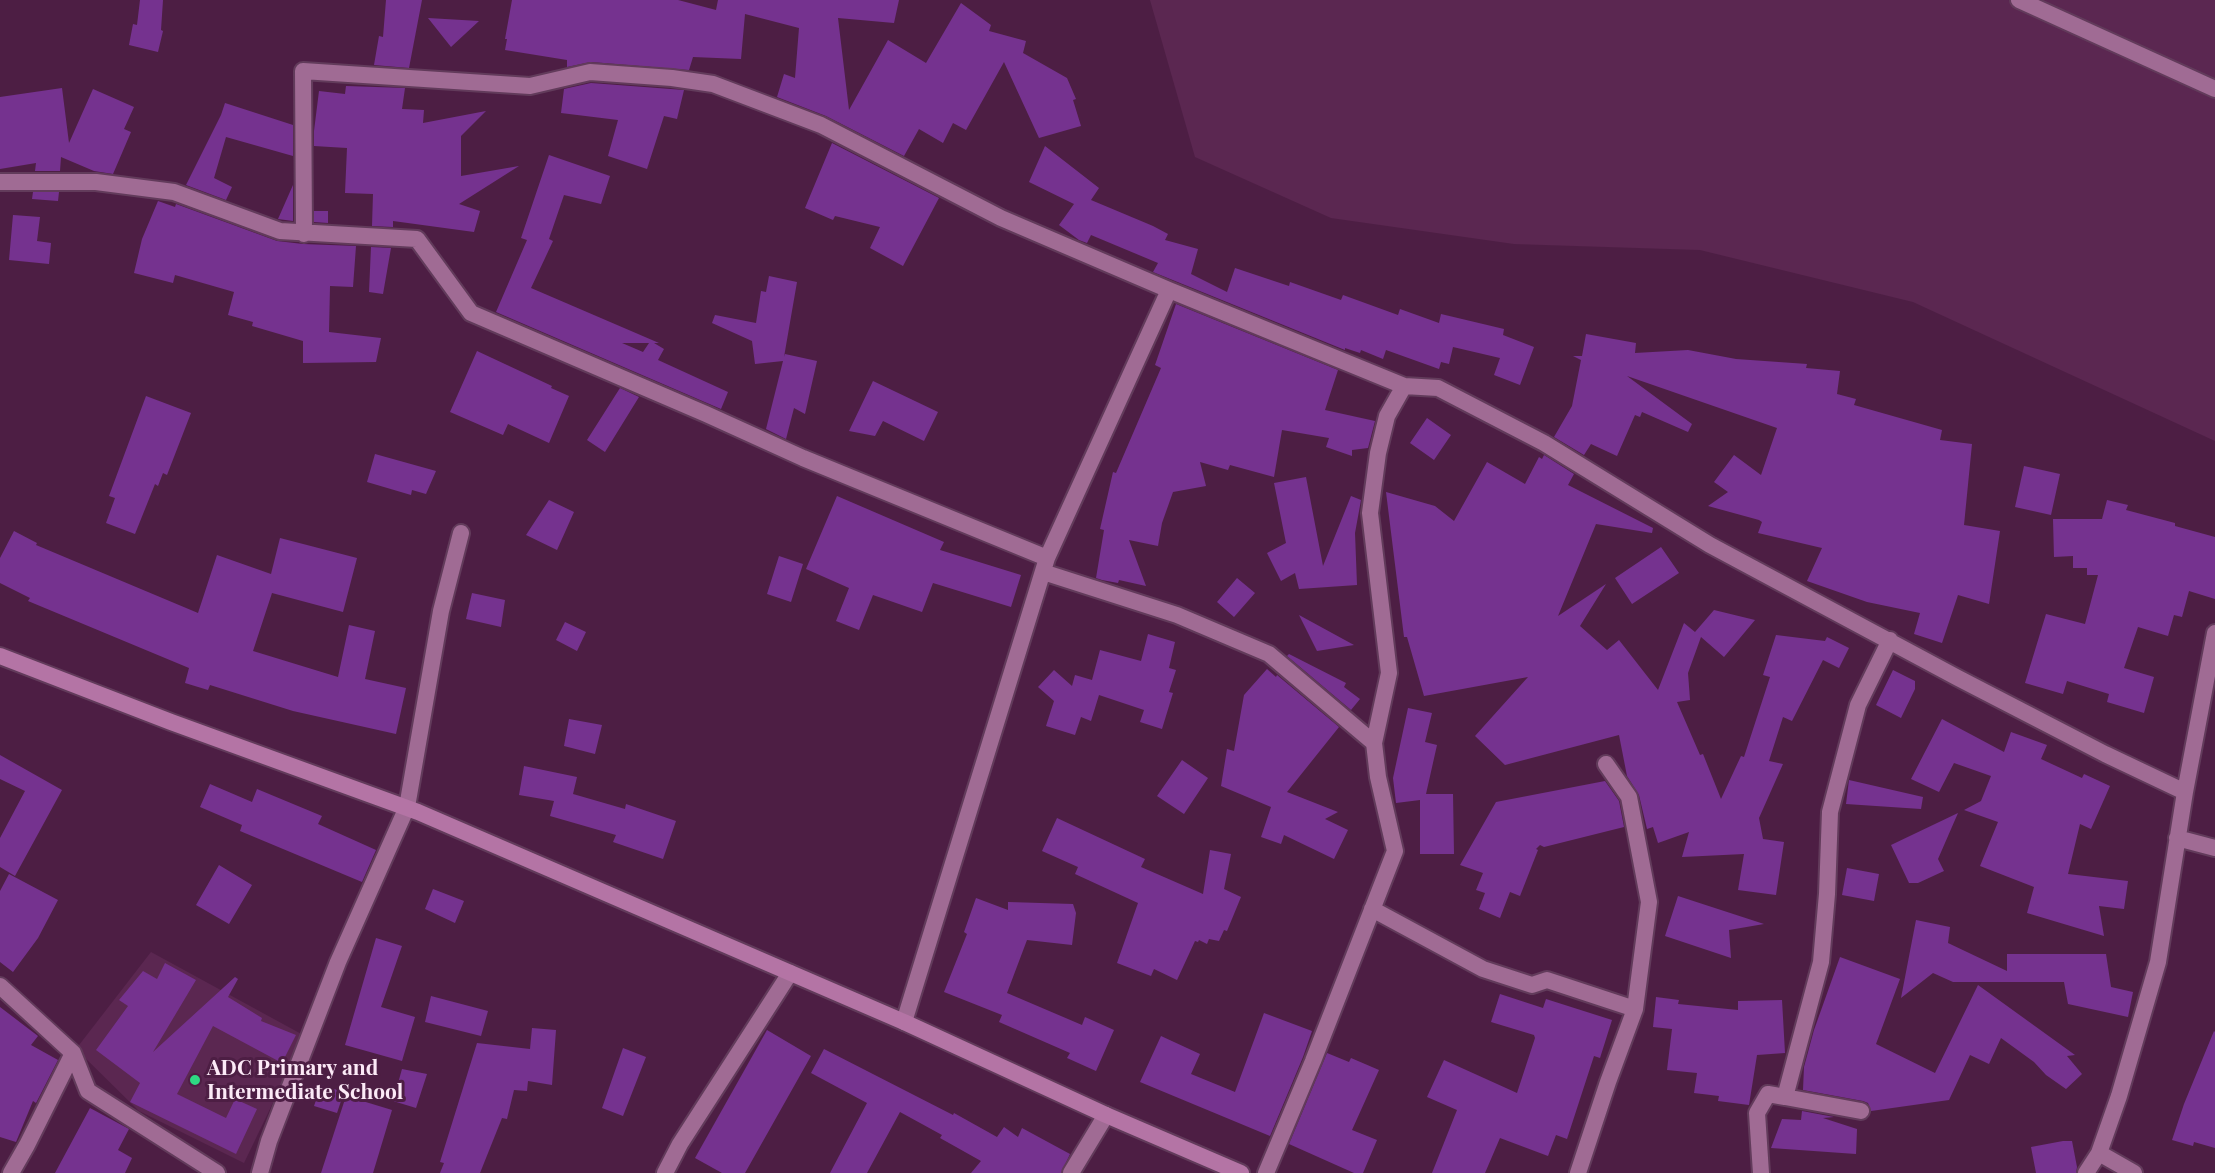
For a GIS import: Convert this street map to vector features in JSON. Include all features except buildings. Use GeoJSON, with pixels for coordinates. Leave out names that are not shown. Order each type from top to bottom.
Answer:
{"type":"FeatureCollection","features":[{"type":"Feature","properties":{"kind":"main road"},"geometry":{"type":"LineString","coordinates":[[0,656],[171,722],[407,807],[904,1022],[1241,1173]]}},
{"type":"Feature","properties":{"kind":"street"},"geometry":{"type":"LineString","coordinates":[[2019,0],[2215,90]]}},
{"type":"Feature","properties":{"kind":"street"},"geometry":{"type":"LineString","coordinates":[[304,234],[303,71],[530,86],[590,72],[672,78],[713,84],[821,125],[1000,218],[1169,290],[1404,386],[1438,388],[1449,393],[1544,443],[1710,544],[2105,754],[2185,792]]}},
{"type":"Feature","properties":{"kind":"street"},"geometry":{"type":"LineString","coordinates":[[0,182],[96,182],[174,192],[280,231],[417,239],[471,313],[706,414],[1045,565],[1177,615],[1269,654],[1374,742]]}},
{"type":"Feature","properties":{"kind":"street"},"geometry":{"type":"LineString","coordinates":[[904,1022],[1045,565],[1169,290]]}},
{"type":"Feature","properties":{"kind":"street"},"geometry":{"type":"LineString","coordinates":[[1266,1173],[1313,1061],[1395,851],[1378,777],[1374,742],[1389,673],[1371,513],[1378,453],[1388,416],[1404,386]]}},
{"type":"Feature","properties":{"kind":"street"},"geometry":{"type":"LineString","coordinates":[[260,1173],[268,1141],[338,962],[407,807],[441,610],[461,533]]}},
{"type":"Feature","properties":{"kind":"street"},"geometry":{"type":"LineString","coordinates":[[2086,1173],[2099,1152],[2119,1096],[2158,962],[2177,838],[2215,633]]}},
{"type":"Feature","properties":{"kind":"street"},"geometry":{"type":"LineString","coordinates":[[1785,1097],[1821,962],[1827,894],[1830,812],[1858,705],[1890,640]]}},
{"type":"Feature","properties":{"kind":"street"},"geometry":{"type":"LineString","coordinates":[[1578,1173],[1635,1009],[1649,902],[1629,797],[1606,764]]}},
{"type":"Feature","properties":{"kind":"street"},"geometry":{"type":"LineString","coordinates":[[2177,838],[2215,848]]}},
{"type":"Feature","properties":{"kind":"street"},"geometry":{"type":"LineString","coordinates":[[1372,909],[1483,969],[1532,985],[1547,980],[1635,1009]]}},
{"type":"Feature","properties":{"kind":"street"},"geometry":{"type":"LineString","coordinates":[[665,1173],[680,1144],[790,973]]}},
{"type":"Feature","properties":{"kind":"street"},"geometry":{"type":"LineString","coordinates":[[0,986],[73,1053],[88,1091],[218,1173]]}},
{"type":"Feature","properties":{"kind":"street"},"geometry":{"type":"LineString","coordinates":[[11,1173],[73,1053]]}},
{"type":"Feature","properties":{"kind":"street"},"geometry":{"type":"LineString","coordinates":[[1761,1173],[1757,1113],[1768,1094],[1861,1111]]}},
{"type":"Feature","properties":{"kind":"street"},"geometry":{"type":"LineString","coordinates":[[1071,1173],[1106,1114]]}},
{"type":"Feature","properties":{"kind":"street"},"geometry":{"type":"LineString","coordinates":[[2099,1152],[2134,1173]]}},
{"type":"Feature","properties":{"kind":"shaded area"},"geometry":{"type":"Polygon","coordinates":[[[1150,0],[2215,0],[2215,441],[1913,302],[1700,250],[1514,244],[1331,218],[1195,157],[1150,0]]]}},
{"type":"Feature","properties":{"kind":"shaded area","name":"ADC Primary and Intermediate School"},"geometry":{"type":"Polygon","coordinates":[[[151,952],[305,1036],[244,1163],[139,1111],[76,1049],[151,952]]]}},
{"type":"Feature","properties":{"kind":"place","name":"ADC Primary and Intermediate School"},"geometry":{"type":"Point","coordinates":[195,1080]}}]}
